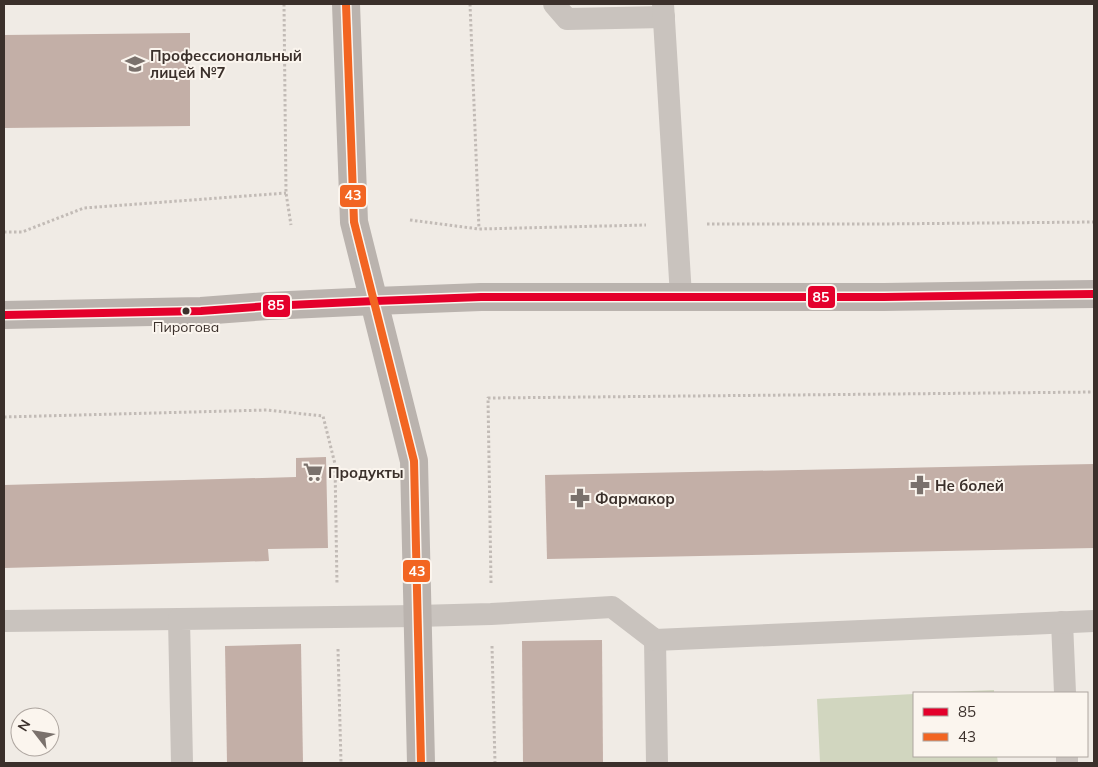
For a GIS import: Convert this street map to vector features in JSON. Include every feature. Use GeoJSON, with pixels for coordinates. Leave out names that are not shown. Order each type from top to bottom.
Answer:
{"type":"FeatureCollection","features":[{"type":"Feature","properties":{"kind":"main road"},"geometry":{"type":"LineString","coordinates":[[346,4],[354,222],[414,461],[421,763]]}},
{"type":"Feature","properties":{"kind":"main road"},"geometry":{"type":"LineString","coordinates":[[4,315],[201,311],[375,300],[510,297],[884,297],[1094,294]]}},
{"type":"Feature","properties":{"kind":"lane"},"geometry":{"type":"LineString","coordinates":[[554,4],[566,19],[664,11],[681,296]]}},
{"type":"Feature","properties":{"kind":"lane"},"geometry":{"type":"LineString","coordinates":[[4,621],[417,616],[491,614],[612,606],[655,640],[1094,620]]}},
{"type":"Feature","properties":{"kind":"lane"},"geometry":{"type":"LineString","coordinates":[[180,619],[182,763]]}},
{"type":"Feature","properties":{"kind":"lane"},"geometry":{"type":"LineString","coordinates":[[1062,622],[1065,692]]}},
{"type":"Feature","properties":{"kind":"lane"},"geometry":{"type":"LineString","coordinates":[[655,640],[657,763]]}},
{"type":"Feature","properties":{"kind":"path"},"geometry":{"type":"LineString","coordinates":[[284,4],[286,193],[291,225]]}},
{"type":"Feature","properties":{"kind":"path"},"geometry":{"type":"LineString","coordinates":[[470,4],[479,229]]}},
{"type":"Feature","properties":{"kind":"path"},"geometry":{"type":"LineString","coordinates":[[4,232],[22,232],[84,208],[286,193]]}},
{"type":"Feature","properties":{"kind":"path"},"geometry":{"type":"LineString","coordinates":[[410,220],[479,229],[677,224],[1094,222]]}},
{"type":"Feature","properties":{"kind":"path"},"geometry":{"type":"LineString","coordinates":[[488,398],[1094,392]]}},
{"type":"Feature","properties":{"kind":"path"},"geometry":{"type":"LineString","coordinates":[[4,417],[267,410],[323,416],[335,464]]}},
{"type":"Feature","properties":{"kind":"green space"},"geometry":{"type":"Polygon","coordinates":[[[994,690],[994,692],[949,692],[994,690]]]}},
{"type":"Feature","properties":{"kind":"green space"},"geometry":{"type":"Polygon","coordinates":[[[913,694],[913,757],[997,757],[998,763],[820,763],[817,699],[913,694]]]}},
{"type":"Feature","properties":{"kind":"building"},"geometry":{"type":"Polygon","coordinates":[[[190,33],[190,126],[4,128],[4,35],[190,33]]]}},
{"type":"Feature","properties":{"kind":"building"},"geometry":{"type":"Polygon","coordinates":[[[326,457],[328,548],[268,549],[269,561],[4,568],[4,485],[296,477],[296,458],[326,457]]]}},
{"type":"Feature","properties":{"kind":"building"},"geometry":{"type":"Polygon","coordinates":[[[1094,464],[1094,548],[547,559],[545,475],[1094,464]]]}},
{"type":"Feature","properties":{"kind":"building"},"geometry":{"type":"Polygon","coordinates":[[[602,640],[603,763],[523,763],[522,641],[602,640]]]}},
{"type":"Feature","properties":{"kind":"building"},"geometry":{"type":"Polygon","coordinates":[[[301,644],[303,763],[227,763],[225,646],[301,644]]]}},
{"type":"Feature","properties":{"kind":"transit line","name":"43"},"geometry":{"type":"LineString","coordinates":[[346,4],[354,222],[414,461],[421,763]]}},
{"type":"Feature","properties":{"kind":"transit line","name":"85"},"geometry":{"type":"LineString","coordinates":[[4,315],[201,311],[268,306],[481,297],[884,297],[1094,294]]}},
{"type":"Feature","properties":{"kind":"place","name":"Профессиональный лицей №7"},"geometry":{"type":"Point","coordinates":[135,64]}},
{"type":"Feature","properties":{"kind":"place","name":"Пирогова"},"geometry":{"type":"Point","coordinates":[186,311]}},
{"type":"Feature","properties":{"kind":"place","name":"Продукты"},"geometry":{"type":"Point","coordinates":[313,472]}},
{"type":"Feature","properties":{"kind":"place","name":"Не болей"},"geometry":{"type":"Point","coordinates":[920,485]}},
{"type":"Feature","properties":{"kind":"place","name":"Фармакор"},"geometry":{"type":"Point","coordinates":[580,498]}}]}
